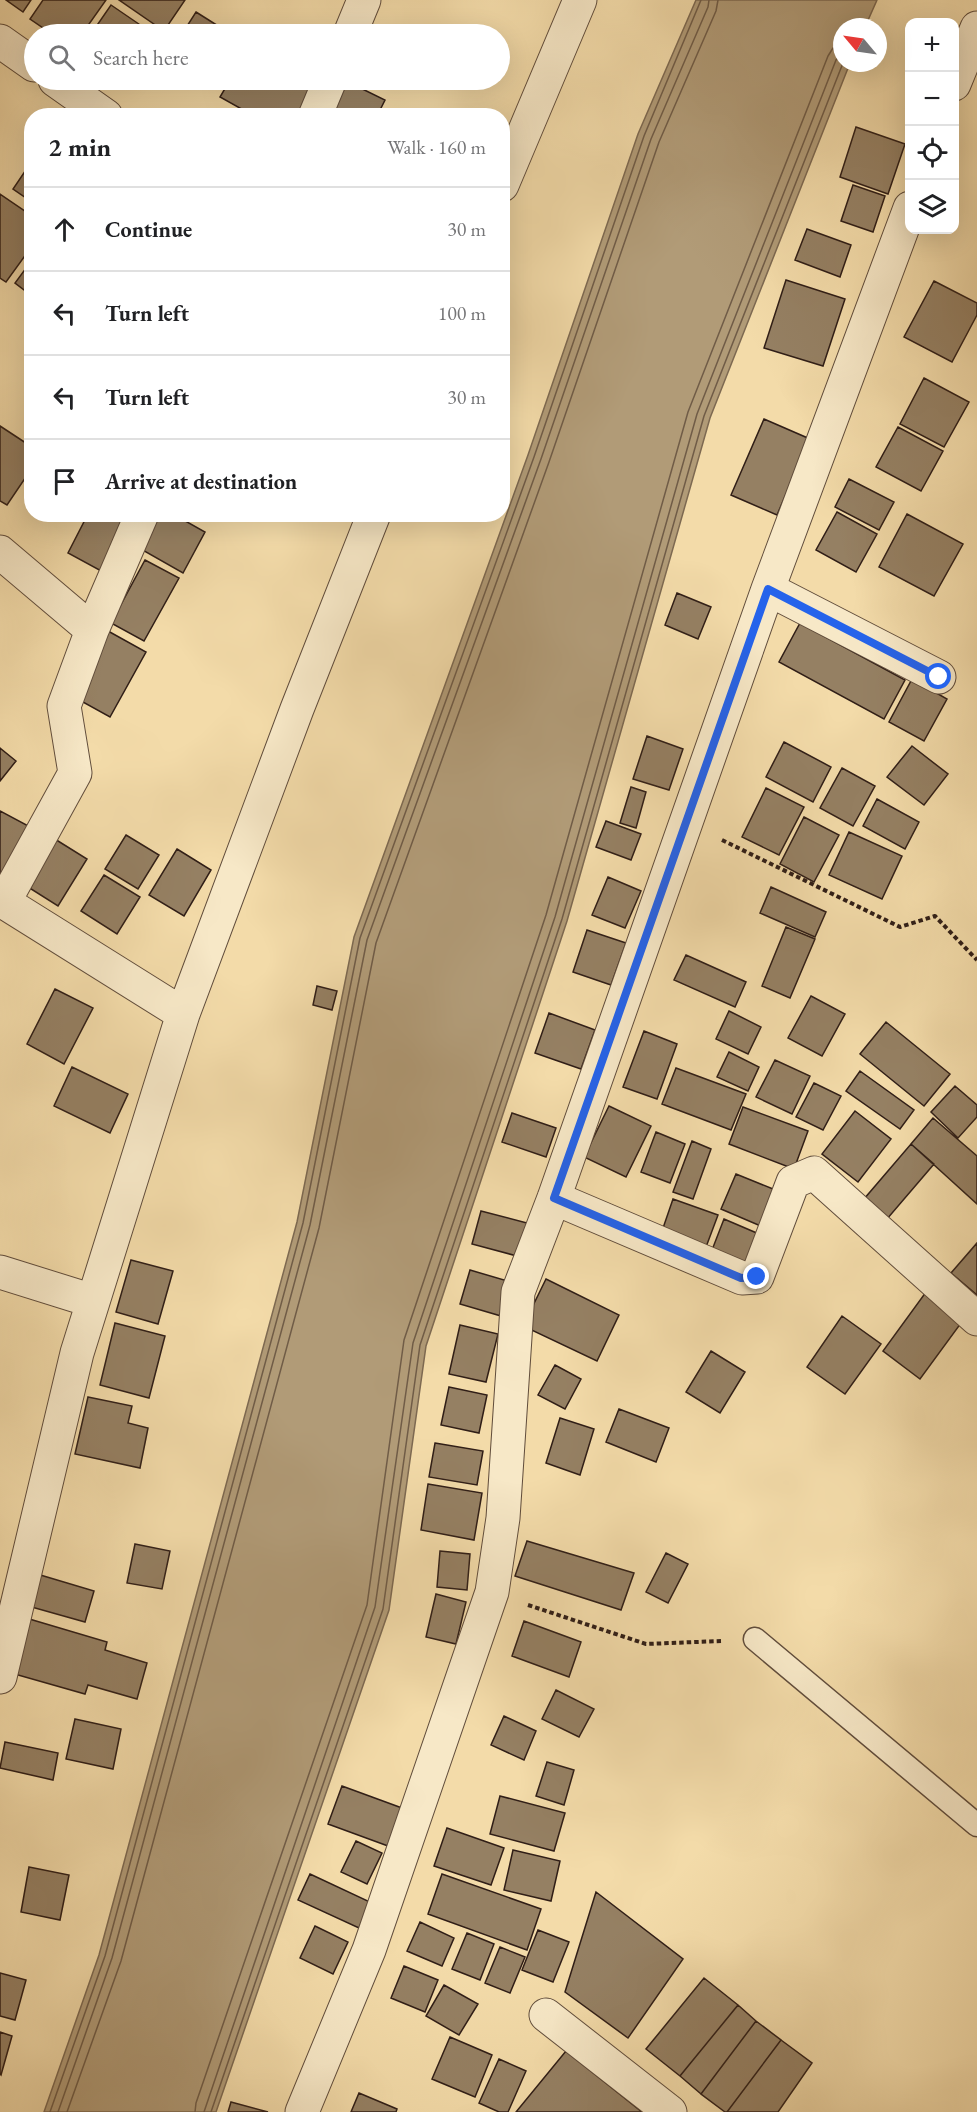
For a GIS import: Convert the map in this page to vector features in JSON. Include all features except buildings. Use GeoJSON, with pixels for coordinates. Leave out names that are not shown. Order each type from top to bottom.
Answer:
{"type":"FeatureCollection","features":[{"type":"Feature","properties":{"kind":"street"},"geometry":{"type":"LineString","coordinates":[[354,24],[364,0]]}},
{"type":"Feature","properties":{"kind":"street"},"geometry":{"type":"LineString","coordinates":[[510,165],[580,0]]}},
{"type":"Feature","properties":{"kind":"street"},"geometry":{"type":"LineString","coordinates":[[959,72],[977,28]]}},
{"type":"Feature","properties":{"kind":"street"},"geometry":{"type":"LineString","coordinates":[[0,41],[24,58]]}},
{"type":"Feature","properties":{"kind":"street"},"geometry":{"type":"LineString","coordinates":[[69,90],[95,108]]}},
{"type":"Feature","properties":{"kind":"street"},"geometry":{"type":"LineString","coordinates":[[318,108],[326,90]]}},
{"type":"Feature","properties":{"kind":"street"},"geometry":{"type":"LineString","coordinates":[[302,2112],[369,1950],[492,1592],[502,1518],[518,1292],[554,1198],[768,589],[905,219]]}},
{"type":"Feature","properties":{"kind":"street"},"geometry":{"type":"LineString","coordinates":[[139,522],[92,630],[64,706],[75,773],[2,901],[183,1014]]}},
{"type":"Feature","properties":{"kind":"street"},"geometry":{"type":"LineString","coordinates":[[0,1677],[77,1353],[183,1014],[297,709],[371,522]]}},
{"type":"Feature","properties":{"kind":"street"},"geometry":{"type":"LineString","coordinates":[[0,552],[92,630]]}},
{"type":"Feature","properties":{"kind":"street"},"geometry":{"type":"LineString","coordinates":[[768,589],[939,677]]}},
{"type":"Feature","properties":{"kind":"street"},"geometry":{"type":"LineString","coordinates":[[554,1198],[741,1278],[757,1277],[793,1182],[814,1173],[977,1319]]}},
{"type":"Feature","properties":{"kind":"street"},"geometry":{"type":"LineString","coordinates":[[0,1272],[93,1302]]}},
{"type":"Feature","properties":{"kind":"street"},"geometry":{"type":"LineString","coordinates":[[546,2015],[670,2112]]}},
{"type":"Feature","properties":{"kind":"lane"},"geometry":{"type":"LineString","coordinates":[[754,1639],[977,1825]]}},
{"type":"Feature","properties":{"kind":"path"},"geometry":{"type":"LineString","coordinates":[[686,822],[900,927],[935,916],[977,960]]}},
{"type":"Feature","properties":{"kind":"path"},"geometry":{"type":"LineString","coordinates":[[492,1592],[646,1644],[754,1639]]}},
{"type":"Feature","properties":{"kind":"water"},"geometry":{"type":"Polygon","coordinates":[[[696,0],[877,0],[869,18],[833,18],[833,72],[846,72],[710,418],[567,921],[426,1346],[389,1610],[216,2112],[44,2112],[99,1955],[297,1222],[354,937],[504,522],[510,522],[510,505],[638,134],[696,0]]]}},
{"type":"Feature","properties":{"kind":"route"},"geometry":{"type":"LineString","coordinates":[[757,1277],[741,1278],[554,1198],[768,589],[939,677]]}}]}
